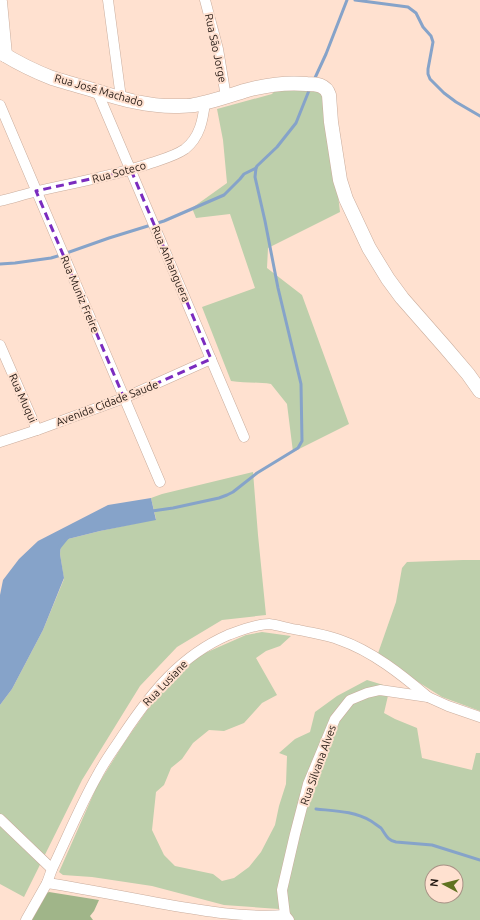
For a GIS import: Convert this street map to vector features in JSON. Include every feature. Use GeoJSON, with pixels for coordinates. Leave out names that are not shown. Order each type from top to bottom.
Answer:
{"type":"FeatureCollection","features":[{"type":"Feature","properties":{"kind":"street"},"geometry":{"type":"LineString","coordinates":[[108,0],[121,98]]}},
{"type":"Feature","properties":{"kind":"street","name":"Rua São Jorge"},"geometry":{"type":"LineString","coordinates":[[205,0],[216,40],[226,97]]}},
{"type":"Feature","properties":{"kind":"street"},"geometry":{"type":"LineString","coordinates":[[0,2],[3,54]]}},
{"type":"Feature","properties":{"kind":"street","name":"Rua José Machado"},"geometry":{"type":"LineString","coordinates":[[3,54],[51,77],[121,98],[154,105],[194,105],[246,90],[287,83],[316,84],[324,86],[330,95],[340,180],[346,199],[369,248],[388,279],[402,298],[468,374],[480,391]]}},
{"type":"Feature","properties":{"kind":"street","name":"Rua Anhanguera"},"geometry":{"type":"LineString","coordinates":[[97,91],[244,437]]}},
{"type":"Feature","properties":{"kind":"street","name":"Rua Soteco"},"geometry":{"type":"LineString","coordinates":[[0,201],[36,191],[130,170],[174,155],[185,149],[192,142],[201,127],[205,102]]}},
{"type":"Feature","properties":{"kind":"street","name":"Rua Muniz Freire"},"geometry":{"type":"LineString","coordinates":[[0,105],[160,482]]}},
{"type":"Feature","properties":{"kind":"street","name":"Rua Muqui"},"geometry":{"type":"LineString","coordinates":[[0,345],[37,430]]}},
{"type":"Feature","properties":{"kind":"street","name":"Avenida Cidade Saude"},"geometry":{"type":"LineString","coordinates":[[0,442],[124,398],[211,359]]}},
{"type":"Feature","properties":{"kind":"street","name":"Rua Lusiane"},"geometry":{"type":"LineString","coordinates":[[26,920],[47,882],[96,776],[138,713],[171,673],[185,661],[214,641],[238,631],[269,624],[329,637],[353,645],[367,653],[401,674],[428,697]]}},
{"type":"Feature","properties":{"kind":"street","name":"Rua Silvana Alves"},"geometry":{"type":"LineString","coordinates":[[287,917],[282,890],[308,784],[336,719],[350,700],[367,692],[380,690],[428,697],[480,718]]}},
{"type":"Feature","properties":{"kind":"street"},"geometry":{"type":"LineString","coordinates":[[0,819],[52,869]]}},
{"type":"Feature","properties":{"kind":"street"},"geometry":{"type":"LineString","coordinates":[[47,882],[200,910],[248,916],[287,917]]}},
{"type":"Feature","properties":{"kind":"highlighted area"},"geometry":{"type":"Polygon","coordinates":[[[131,170],[211,359],[124,398],[36,191],[131,170]]]}},
{"type":"Feature","properties":{"kind":"green space"},"geometry":{"type":"Polygon","coordinates":[[[277,88],[326,92],[340,212],[268,248],[267,268],[302,295],[349,424],[293,452],[287,404],[271,384],[231,381],[202,307],[255,288],[230,214],[196,218],[192,208],[227,183],[223,140],[217,109],[272,94],[277,88]]]}},
{"type":"Feature","properties":{"kind":"green space"},"geometry":{"type":"Polygon","coordinates":[[[253,472],[266,615],[222,620],[177,647],[140,686],[82,780],[24,897],[0,884],[0,705],[12,689],[43,630],[64,579],[60,554],[61,544],[64,540],[156,519],[151,498],[253,472]]]}},
{"type":"Feature","properties":{"kind":"green space"},"geometry":{"type":"Polygon","coordinates":[[[480,560],[480,711],[442,697],[407,675],[376,659],[396,602],[402,568],[407,562],[480,560]]]}},
{"type":"Feature","properties":{"kind":"green space"},"geometry":{"type":"Polygon","coordinates":[[[262,632],[291,636],[280,646],[266,651],[256,658],[277,695],[262,703],[244,723],[224,731],[209,730],[193,743],[182,759],[171,768],[164,785],[156,792],[152,830],[164,855],[175,866],[213,874],[222,881],[234,878],[249,867],[261,852],[275,825],[286,784],[287,756],[279,753],[295,739],[310,732],[315,712],[337,696],[367,680],[390,687],[384,713],[417,728],[422,758],[472,770],[476,753],[480,753],[480,920],[286,920],[279,909],[224,905],[152,886],[92,877],[63,875],[59,872],[97,786],[124,743],[157,696],[196,657],[246,635],[262,632]]]}},
{"type":"Feature","properties":{"kind":"green space"},"geometry":{"type":"Polygon","coordinates":[[[49,892],[99,900],[90,916],[93,920],[28,920],[36,899],[49,892]]]}},
{"type":"Feature","properties":{"kind":"water"},"geometry":{"type":"Polygon","coordinates":[[[151,498],[156,520],[64,540],[61,544],[60,554],[64,578],[43,630],[12,689],[0,705],[0,595],[3,580],[19,559],[38,541],[108,505],[151,498]]]}},
{"type":"Feature","properties":{"kind":"waterway"},"geometry":{"type":"LineString","coordinates":[[314,80],[347,0]]}},
{"type":"Feature","properties":{"kind":"waterway"},"geometry":{"type":"LineString","coordinates":[[355,0],[408,7],[416,13],[423,27],[431,36],[433,42],[428,69],[430,79],[444,93],[456,102],[480,116]]}},
{"type":"Feature","properties":{"kind":"waterway"},"geometry":{"type":"LineString","coordinates":[[0,264],[51,258],[61,255],[164,221],[224,195],[244,174],[256,168],[277,147],[296,123],[310,88]]}},
{"type":"Feature","properties":{"kind":"waterway"},"geometry":{"type":"LineString","coordinates":[[152,511],[173,508],[227,495],[257,473],[298,448],[302,441],[301,384],[278,288],[255,177],[256,168]]}},
{"type":"Feature","properties":{"kind":"waterway"},"geometry":{"type":"LineString","coordinates":[[59,548],[68,537]]}},
{"type":"Feature","properties":{"kind":"waterway"},"geometry":{"type":"LineString","coordinates":[[316,809],[358,815],[381,828],[387,837],[396,842],[432,845],[480,860]]}}]}
